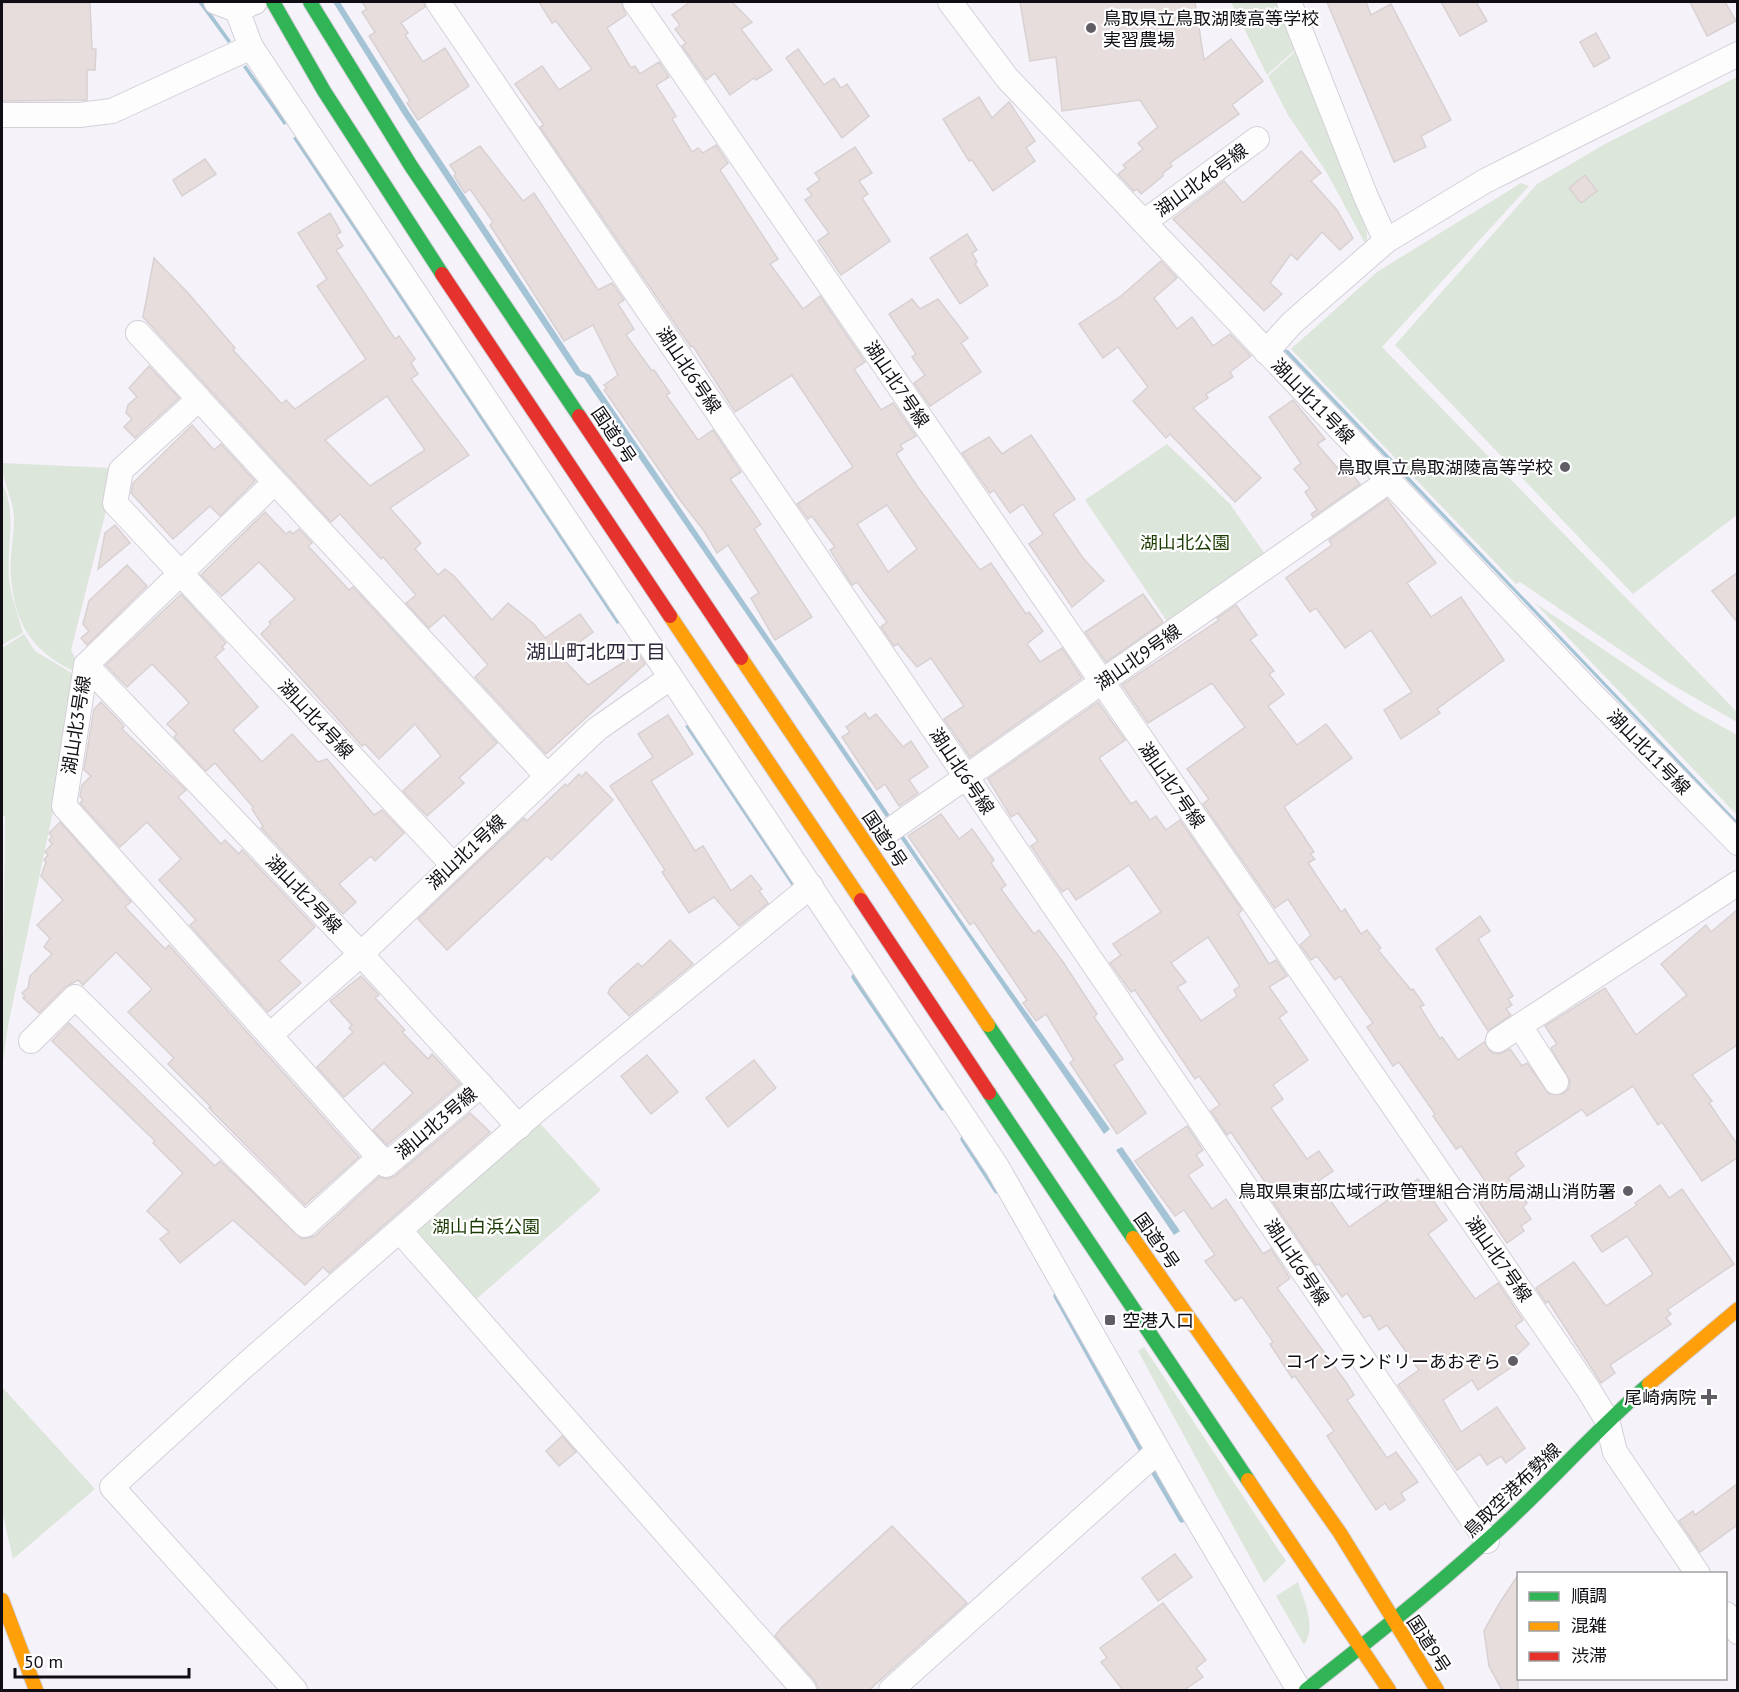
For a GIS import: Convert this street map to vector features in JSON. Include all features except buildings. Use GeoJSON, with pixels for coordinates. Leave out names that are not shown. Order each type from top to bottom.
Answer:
{"type":"FeatureCollection","features":[{"type":"Feature","properties":{"kind":"main road"},"geometry":{"type":"LineString","coordinates":[[273,2],[329,99],[390,196],[1389,1690]]}},
{"type":"Feature","properties":{"kind":"main road","name":"国道9号"},"geometry":{"type":"LineString","coordinates":[[310,2],[411,166],[1080,1162],[1340,1533],[1437,1690]]}},
{"type":"Feature","properties":{"kind":"main road","name":"鳥取空港布勢線"},"geometry":{"type":"LineString","coordinates":[[1306,1690],[1393,1622],[1487,1541],[1607,1420],[1737,1309]]}},
{"type":"Feature","properties":{"kind":"main road"},"geometry":{"type":"LineString","coordinates":[[2,1600],[36,1690]]}},
{"type":"Feature","properties":{"kind":"street","name":"湖山北6号線"},"geometry":{"type":"LineString","coordinates":[[438,2],[1487,1541]]}},
{"type":"Feature","properties":{"kind":"street","name":"湖山北7号線"},"geometry":{"type":"LineString","coordinates":[[635,2],[1607,1420],[1615,1452],[1697,1572]]}},
{"type":"Feature","properties":{"kind":"street","name":"湖山北11号線"},"geometry":{"type":"LineString","coordinates":[[950,2],[1007,78],[1568,670],[1737,843]]}},
{"type":"Feature","properties":{"kind":"street"},"geometry":{"type":"LineString","coordinates":[[1289,2],[1366,197],[1386,241]]}},
{"type":"Feature","properties":{"kind":"street"},"geometry":{"type":"LineString","coordinates":[[236,4],[251,47],[997,1167],[1158,1450],[1299,1690]]}},
{"type":"Feature","properties":{"kind":"street"},"geometry":{"type":"LineString","coordinates":[[2,115],[79,115],[112,111],[251,47]]}},
{"type":"Feature","properties":{"kind":"street"},"geometry":{"type":"LineString","coordinates":[[1266,352],[1292,323],[1386,241],[1485,181],[1737,54]]}},
{"type":"Feature","properties":{"kind":"street","name":"湖山北46号線"},"geometry":{"type":"LineString","coordinates":[[1144,222],[1257,139]]}},
{"type":"Feature","properties":{"kind":"street"},"geometry":{"type":"LineString","coordinates":[[138,333],[547,776]]}},
{"type":"Feature","properties":{"kind":"street","name":"湖山北4号線"},"geometry":{"type":"LineString","coordinates":[[199,399],[121,470],[115,503],[452,864]]}},
{"type":"Feature","properties":{"kind":"street","name":"湖山北9号線"},"geometry":{"type":"LineString","coordinates":[[886,832],[1390,480]]}},
{"type":"Feature","properties":{"kind":"street","name":"湖山北3号線"},"geometry":{"type":"LineString","coordinates":[[275,482],[86,665],[64,806],[386,1165],[481,1085]]}},
{"type":"Feature","properties":{"kind":"street","name":"湖山北2号線"},"geometry":{"type":"LineString","coordinates":[[86,665],[361,954],[519,1127]]}},
{"type":"Feature","properties":{"kind":"street","name":"湖山北1号線"},"geometry":{"type":"LineString","coordinates":[[270,1035],[361,954],[452,864],[597,729],[670,678]]}},
{"type":"Feature","properties":{"kind":"street"},"geometry":{"type":"LineString","coordinates":[[1498,1040],[1737,882]]}},
{"type":"Feature","properties":{"kind":"street"},"geometry":{"type":"LineString","coordinates":[[295,1690],[112,1487],[242,1368],[519,1127],[811,886]]}},
{"type":"Feature","properties":{"kind":"street"},"geometry":{"type":"LineString","coordinates":[[31,1041],[75,997],[305,1225],[380,1157]]}},
{"type":"Feature","properties":{"kind":"street"},"geometry":{"type":"LineString","coordinates":[[1520,1026],[1556,1082]]}},
{"type":"Feature","properties":{"kind":"street"},"geometry":{"type":"LineString","coordinates":[[400,1231],[804,1690]]}},
{"type":"Feature","properties":{"kind":"street"},"geometry":{"type":"LineString","coordinates":[[891,1690],[1158,1450]]}},
{"type":"Feature","properties":{"kind":"street"},"geometry":{"type":"LineString","coordinates":[[1727,1617],[1737,1632]]}},
{"type":"Feature","properties":{"kind":"green space"},"geometry":{"type":"Polygon","coordinates":[[[1231,2],[1276,2],[1295,50],[1267,75],[1231,2]]]}},
{"type":"Feature","properties":{"kind":"green space"},"geometry":{"type":"Polygon","coordinates":[[[1296,51],[1367,232],[1367,247],[1327,173],[1288,115],[1268,76],[1296,51]]]}},
{"type":"Feature","properties":{"kind":"green space"},"geometry":{"type":"Polygon","coordinates":[[[1737,77],[1737,515],[1633,594],[1395,345],[1537,184],[1605,144],[1737,77]]]}},
{"type":"Feature","properties":{"kind":"green space"},"geometry":{"type":"Polygon","coordinates":[[[1521,183],[1529,186],[1382,347],[1737,712],[1737,722],[1669,683],[1520,582],[1516,584],[1291,349],[1377,272],[1521,183]]]}},
{"type":"Feature","properties":{"kind":"green space","name":"湖山北公園"},"geometry":{"type":"Polygon","coordinates":[[[1167,444],[1230,504],[1267,557],[1171,627],[1085,500],[1167,444]]]}},
{"type":"Feature","properties":{"kind":"green space"},"geometry":{"type":"Polygon","coordinates":[[[2,463],[112,468],[107,507],[71,650],[76,660],[75,672],[60,664],[37,646],[22,623],[17,610],[11,570],[14,517],[2,463]]]}},
{"type":"Feature","properties":{"kind":"green space"},"geometry":{"type":"Polygon","coordinates":[[[2,483],[7,495],[10,518],[9,579],[23,633],[2,645],[2,483]]]}},
{"type":"Feature","properties":{"kind":"green space"},"geometry":{"type":"Polygon","coordinates":[[[1535,603],[1694,711],[1737,735],[1737,815],[1535,603]]]}},
{"type":"Feature","properties":{"kind":"green space"},"geometry":{"type":"Polygon","coordinates":[[[24,634],[35,651],[75,675],[53,811],[8,1026],[2,1069],[5,816],[2,816],[2,648],[24,634]]]}},
{"type":"Feature","properties":{"kind":"green space","name":"湖山白浜公園"},"geometry":{"type":"Polygon","coordinates":[[[536,1119],[601,1190],[472,1303],[418,1236],[418,1226],[536,1119]]]}},
{"type":"Feature","properties":{"kind":"green space"},"geometry":{"type":"Polygon","coordinates":[[[1144,1347],[1286,1561],[1264,1583],[1138,1351],[1144,1347]]]}},
{"type":"Feature","properties":{"kind":"green space"},"geometry":{"type":"Polygon","coordinates":[[[2,1387],[95,1489],[13,1559],[2,1511],[2,1387]]]}},
{"type":"Feature","properties":{"kind":"green space"},"geometry":{"type":"Polygon","coordinates":[[[1298,1582],[1309,1622],[1308,1638],[1304,1645],[1276,1596],[1298,1582]]]}},
{"type":"Feature","properties":{"kind":"water"},"geometry":{"type":"Polygon","coordinates":[[[198,2],[203,2],[231,41],[228,43],[198,2]]]}},
{"type":"Feature","properties":{"kind":"water"},"geometry":{"type":"Polygon","coordinates":[[[333,2],[340,2],[408,110],[581,371],[590,375],[970,933],[1110,1129],[1104,1134],[584,378],[576,375],[402,113],[333,2]]]}},
{"type":"Feature","properties":{"kind":"water"},"geometry":{"type":"Polygon","coordinates":[[[246,65],[287,123],[284,125],[243,67],[246,65]]]}},
{"type":"Feature","properties":{"kind":"water"},"geometry":{"type":"Polygon","coordinates":[[[297,136],[621,622],[617,624],[293,138],[297,136]]]}},
{"type":"Feature","properties":{"kind":"water"},"geometry":{"type":"Polygon","coordinates":[[[1282,349],[1288,350],[1737,821],[1737,825],[1282,349]]]}},
{"type":"Feature","properties":{"kind":"water"},"geometry":{"type":"Polygon","coordinates":[[[688,725],[798,886],[794,889],[685,726],[688,725]]]}},
{"type":"Feature","properties":{"kind":"water"},"geometry":{"type":"Polygon","coordinates":[[[1122,1147],[1180,1231],[1174,1235],[1116,1150],[1122,1147]]]}},
{"type":"Feature","properties":{"kind":"waterway"},"geometry":{"type":"LineString","coordinates":[[855,977],[943,1107]]}},
{"type":"Feature","properties":{"kind":"waterway"},"geometry":{"type":"LineString","coordinates":[[964,1139],[997,1190]]}},
{"type":"Feature","properties":{"kind":"waterway"},"geometry":{"type":"LineString","coordinates":[[1057,1296],[1143,1451]]}},
{"type":"Feature","properties":{"kind":"waterway"},"geometry":{"type":"LineString","coordinates":[[1155,1473],[1182,1519]]}},
{"type":"Feature","properties":{"kind":"traffic: fast"},"geometry":{"type":"LineString","coordinates":[[273,2],[324,91],[442,274]]}},
{"type":"Feature","properties":{"kind":"traffic: fast"},"geometry":{"type":"LineString","coordinates":[[310,2],[411,166],[579,416]]}},
{"type":"Feature","properties":{"kind":"traffic: fast"},"geometry":{"type":"LineString","coordinates":[[988,1025],[1133,1238]]}},
{"type":"Feature","properties":{"kind":"traffic: fast"},"geometry":{"type":"LineString","coordinates":[[989,1093],[1248,1480]]}},
{"type":"Feature","properties":{"kind":"traffic: fast"},"geometry":{"type":"LineString","coordinates":[[1306,1690],[1397,1618],[1506,1523],[1649,1384]]}},
{"type":"Feature","properties":{"kind":"traffic: slow"},"geometry":{"type":"LineString","coordinates":[[670,616],[861,900]]}},
{"type":"Feature","properties":{"kind":"traffic: slow"},"geometry":{"type":"LineString","coordinates":[[741,658],[988,1025]]}},
{"type":"Feature","properties":{"kind":"traffic: slow"},"geometry":{"type":"LineString","coordinates":[[1133,1238],[1340,1533],[1437,1690]]}},
{"type":"Feature","properties":{"kind":"traffic: slow"},"geometry":{"type":"LineString","coordinates":[[1649,1384],[1738,1309]]}},
{"type":"Feature","properties":{"kind":"traffic: slow"},"geometry":{"type":"LineString","coordinates":[[1248,1480],[1389,1690]]}},
{"type":"Feature","properties":{"kind":"traffic: slow"},"geometry":{"type":"LineString","coordinates":[[2,1600],[36,1690]]}},
{"type":"Feature","properties":{"kind":"traffic: jam"},"geometry":{"type":"LineString","coordinates":[[442,274],[670,616]]}},
{"type":"Feature","properties":{"kind":"traffic: jam"},"geometry":{"type":"LineString","coordinates":[[579,416],[741,658]]}},
{"type":"Feature","properties":{"kind":"traffic: jam"},"geometry":{"type":"LineString","coordinates":[[861,900],[989,1093]]}},
{"type":"Feature","properties":{"kind":"place","name":"鳥取県立鳥取湖陵高等学校 実習農場"},"geometry":{"type":"Point","coordinates":[1091,28]}},
{"type":"Feature","properties":{"kind":"place","name":"鳥取県立鳥取湖陵高等学校"},"geometry":{"type":"Point","coordinates":[1565,467]}},
{"type":"Feature","properties":{"kind":"place","name":"鳥取県東部広域行政管理組合消防局湖山消防署"},"geometry":{"type":"Point","coordinates":[1628,1191]}},
{"type":"Feature","properties":{"kind":"place","name":"空港入口"},"geometry":{"type":"Point","coordinates":[1110,1320]}},
{"type":"Feature","properties":{"kind":"place","name":"コインランドリーあおぞら"},"geometry":{"type":"Point","coordinates":[1513,1361]}},
{"type":"Feature","properties":{"kind":"place","name":"尾崎病院"},"geometry":{"type":"Point","coordinates":[1709,1397]}},
{"type":"Feature","properties":{"kind":"district","name":"湖山町北四丁目"},"geometry":{"type":"Point","coordinates":[596,652]}}]}
